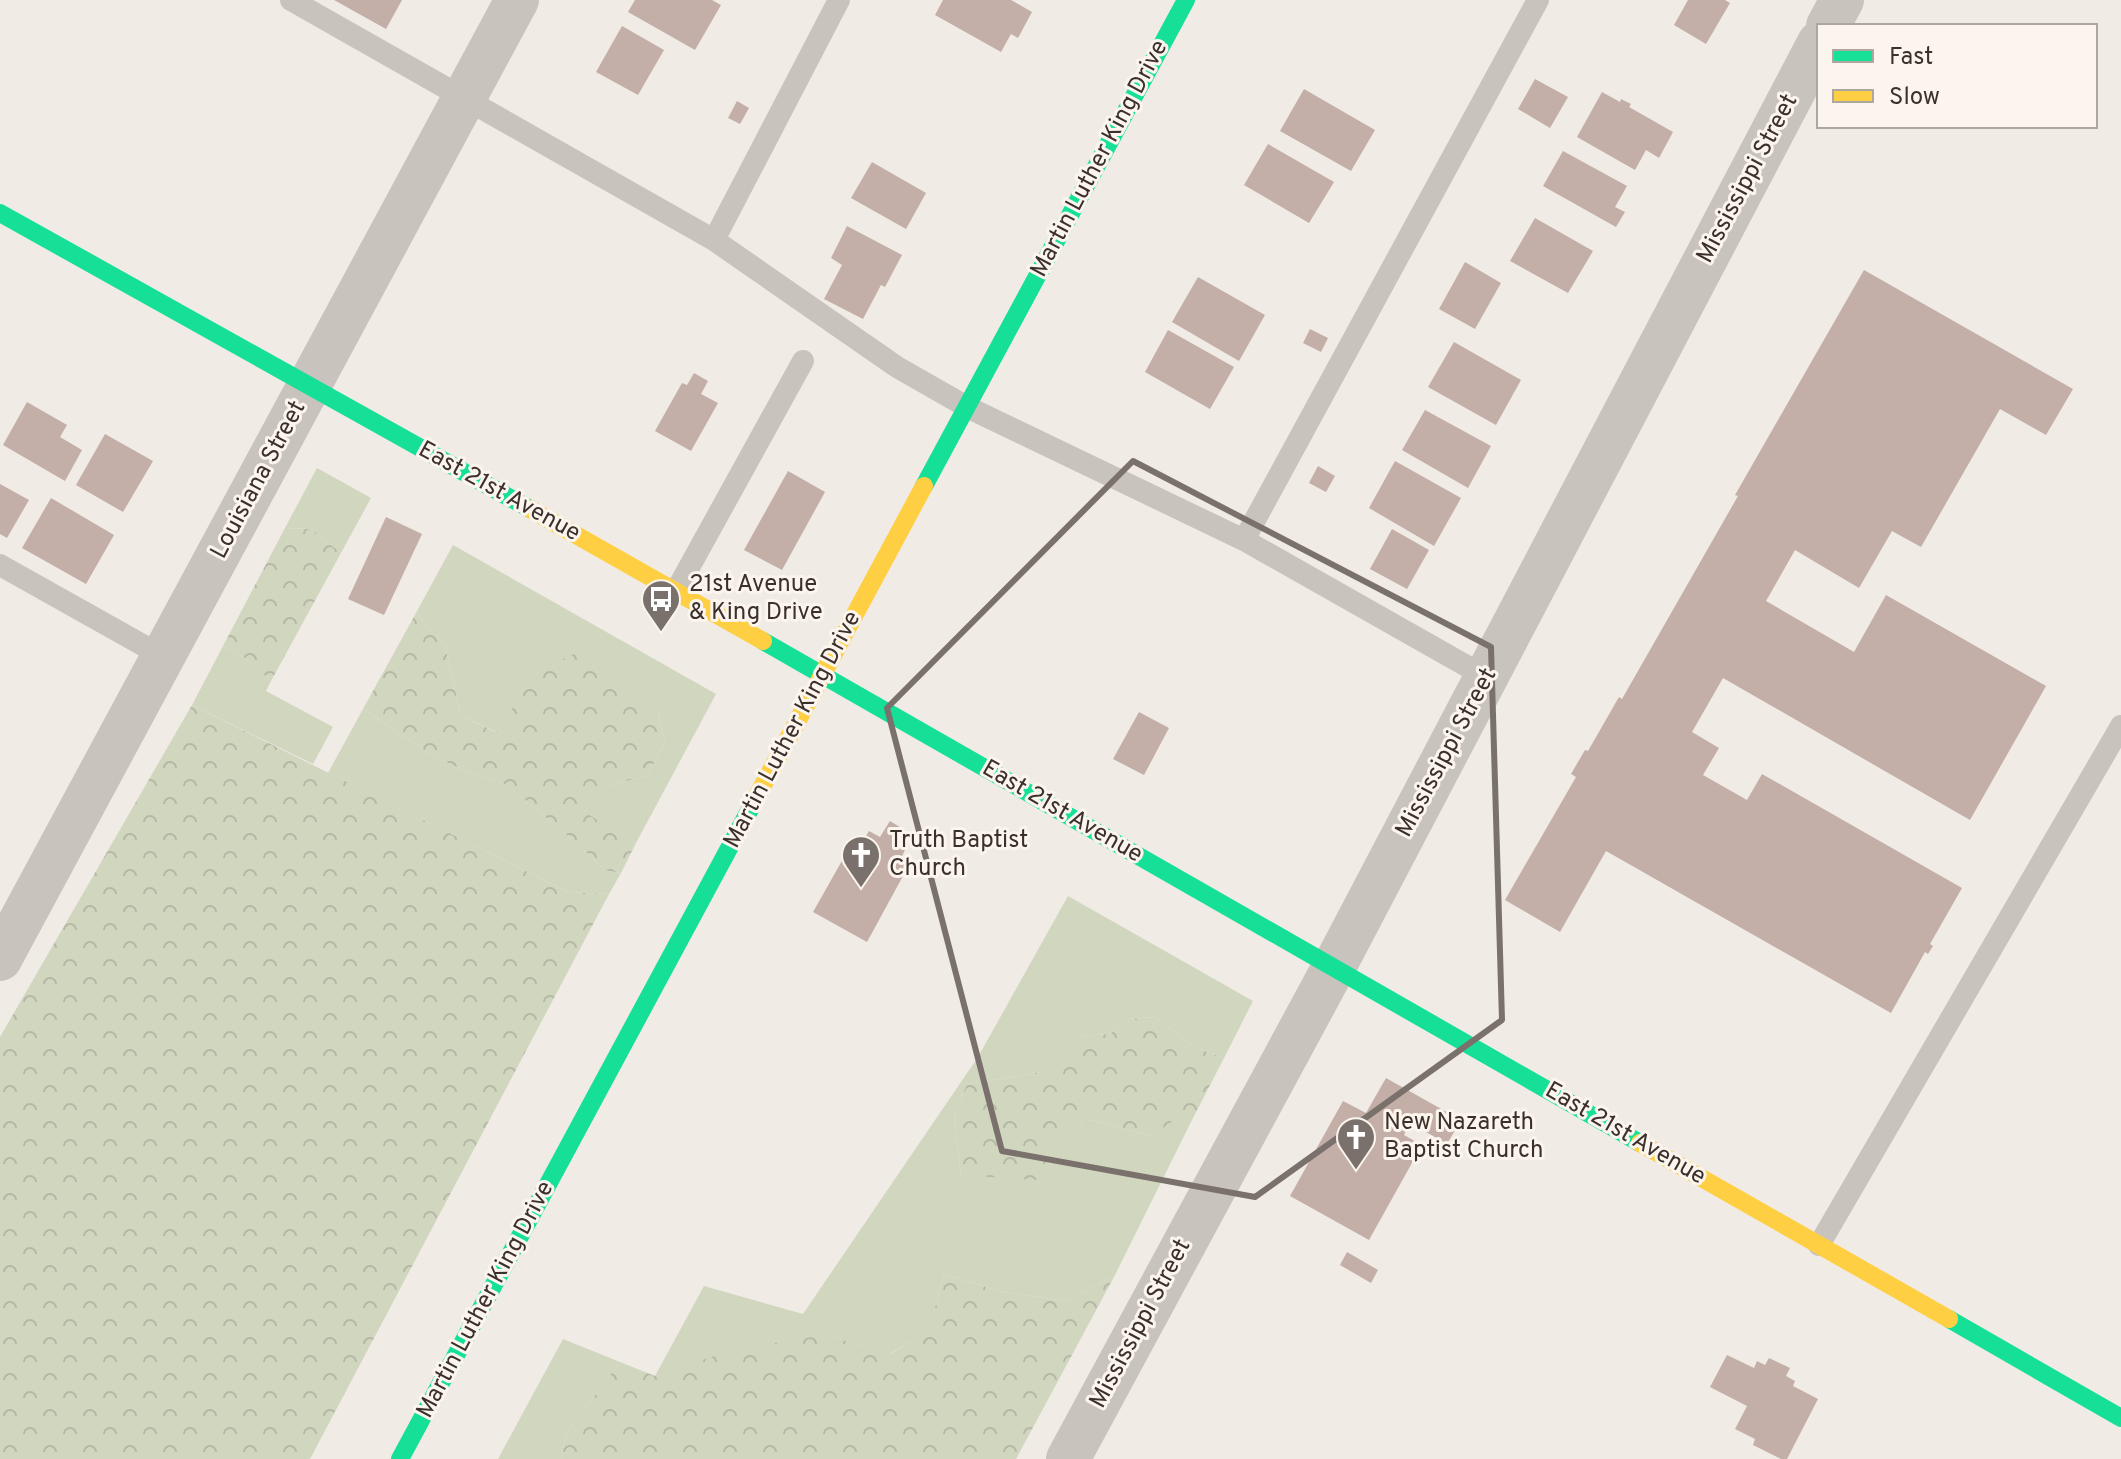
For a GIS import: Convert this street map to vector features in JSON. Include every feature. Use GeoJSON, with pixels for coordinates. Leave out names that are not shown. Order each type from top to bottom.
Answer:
{"type":"FeatureCollection","features":[{"type":"Feature","properties":{"kind":"street","name":"Louisiana Street"},"geometry":{"type":"LineString","coordinates":[[0,959],[517,0]]}},
{"type":"Feature","properties":{"kind":"street","name":"Martin Luther King Drive"},"geometry":{"type":"LineString","coordinates":[[400,1459],[1186,0]]}},
{"type":"Feature","properties":{"kind":"street"},"geometry":{"type":"LineString","coordinates":[[1829,24],[1842,0]]}},
{"type":"Feature","properties":{"kind":"street","name":"Mississippi Street"},"geometry":{"type":"LineString","coordinates":[[1068,1459],[1334,967],[1817,47]]}},
{"type":"Feature","properties":{"kind":"street","name":"East 21st Avenue"},"geometry":{"type":"LineString","coordinates":[[0,213],[676,591],[2121,1418]]}},
{"type":"Feature","properties":{"kind":"lane"},"geometry":{"type":"LineString","coordinates":[[291,0],[714,240],[897,367],[967,407],[1244,540],[1486,677]]}},
{"type":"Feature","properties":{"kind":"lane"},"geometry":{"type":"LineString","coordinates":[[714,240],[839,0]]}},
{"type":"Feature","properties":{"kind":"lane"},"geometry":{"type":"LineString","coordinates":[[1244,540],[1538,0]]}},
{"type":"Feature","properties":{"kind":"lane"},"geometry":{"type":"LineString","coordinates":[[676,591],[803,361]]}},
{"type":"Feature","properties":{"kind":"lane"},"geometry":{"type":"LineString","coordinates":[[0,565],[164,657]]}},
{"type":"Feature","properties":{"kind":"lane"},"geometry":{"type":"LineString","coordinates":[[1819,1245],[2121,726]]}},
{"type":"Feature","properties":{"kind":"highlighted area"},"geometry":{"type":"Polygon","coordinates":[[[1133,461],[1491,647],[1502,1020],[1255,1197],[1002,1151],[887,708],[1133,461]]]}},
{"type":"Feature","properties":{"kind":"green space"},"geometry":{"type":"Polygon","coordinates":[[[317,468],[371,498],[341,553],[311,529],[285,528],[317,468]]]}},
{"type":"Feature","properties":{"kind":"green space"},"geometry":{"type":"Polygon","coordinates":[[[285,528],[311,529],[341,553],[271,681],[245,658],[223,646],[285,528]]]}},
{"type":"Feature","properties":{"kind":"green space"},"geometry":{"type":"Polygon","coordinates":[[[453,545],[716,694],[636,843],[583,813],[609,785],[647,776],[665,742],[658,713],[538,672],[497,732],[461,716],[445,646],[416,613],[453,545]]]}},
{"type":"Feature","properties":{"kind":"green space"},"geometry":{"type":"Polygon","coordinates":[[[416,613],[445,646],[461,716],[496,732],[538,672],[586,648],[658,713],[665,742],[647,776],[609,785],[584,812],[636,843],[621,873],[604,870],[507,785],[471,774],[430,754],[363,709],[416,613]]]}},
{"type":"Feature","properties":{"kind":"green space"},"geometry":{"type":"Polygon","coordinates":[[[223,646],[245,658],[271,681],[266,691],[333,727],[313,764],[192,705],[223,646]]]}},
{"type":"Feature","properties":{"kind":"green space"},"geometry":{"type":"Polygon","coordinates":[[[192,705],[568,892],[609,894],[310,1459],[0,1459],[0,1037],[192,705]]]}},
{"type":"Feature","properties":{"kind":"green space"},"geometry":{"type":"Polygon","coordinates":[[[363,709],[430,754],[471,774],[507,785],[604,870],[621,873],[609,894],[568,892],[328,773],[363,709]]]}},
{"type":"Feature","properties":{"kind":"green space"},"geometry":{"type":"Polygon","coordinates":[[[1068,896],[1253,1001],[1224,1058],[1196,1048],[1155,1017],[1129,1019],[1110,1034],[1081,1036],[1043,1072],[967,1084],[954,1116],[961,1175],[1091,1120],[1152,1136],[1178,1116],[1191,1122],[1115,1275],[1067,1301],[1002,1292],[944,1274],[930,1328],[890,1354],[825,1335],[655,1376],[704,1286],[803,1314],[978,1057],[1068,896]]]}},
{"type":"Feature","properties":{"kind":"green space"},"geometry":{"type":"Polygon","coordinates":[[[1155,1017],[1196,1048],[1224,1058],[1191,1122],[1178,1117],[1152,1136],[1091,1120],[1058,1137],[1039,1180],[961,1175],[954,1116],[967,1084],[1043,1072],[1081,1036],[1110,1034],[1129,1019],[1155,1017]]]}},
{"type":"Feature","properties":{"kind":"green space"},"geometry":{"type":"Polygon","coordinates":[[[944,1274],[1002,1292],[1067,1301],[1115,1275],[1016,1459],[561,1459],[566,1434],[620,1362],[655,1376],[732,1350],[825,1335],[891,1354],[930,1327],[944,1274]]]}},
{"type":"Feature","properties":{"kind":"green space"},"geometry":{"type":"Polygon","coordinates":[[[563,1339],[620,1362],[566,1434],[561,1459],[498,1459],[563,1339]]]}},
{"type":"Feature","properties":{"kind":"building"},"geometry":{"type":"Polygon","coordinates":[[[334,0],[402,0],[386,29],[334,0]]]}},
{"type":"Feature","properties":{"kind":"building"},"geometry":{"type":"Polygon","coordinates":[[[635,0],[712,0],[721,5],[695,50],[628,12],[635,0]]]}},
{"type":"Feature","properties":{"kind":"building"},"geometry":{"type":"Polygon","coordinates":[[[943,0],[1011,0],[1032,12],[1018,38],[1011,34],[1001,52],[935,15],[943,0]]]}},
{"type":"Feature","properties":{"kind":"building"},"geometry":{"type":"Polygon","coordinates":[[[1688,0],[1725,0],[1730,3],[1706,44],[1674,25],[1688,0]]]}},
{"type":"Feature","properties":{"kind":"building"},"geometry":{"type":"Polygon","coordinates":[[[622,26],[664,50],[638,95],[596,72],[622,26]]]}},
{"type":"Feature","properties":{"kind":"building"},"geometry":{"type":"Polygon","coordinates":[[[1535,79],[1568,97],[1550,128],[1518,109],[1535,79]]]}},
{"type":"Feature","properties":{"kind":"building"},"geometry":{"type":"Polygon","coordinates":[[[1304,89],[1375,130],[1351,171],[1280,131],[1304,89]]]}},
{"type":"Feature","properties":{"kind":"building"},"geometry":{"type":"Polygon","coordinates":[[[1602,92],[1631,104],[1629,107],[1673,132],[1659,158],[1646,150],[1635,170],[1577,137],[1602,92]]]}},
{"type":"Feature","properties":{"kind":"building"},"geometry":{"type":"Polygon","coordinates":[[[737,101],[749,108],[740,124],[728,118],[737,101]]]}},
{"type":"Feature","properties":{"kind":"building"},"geometry":{"type":"Polygon","coordinates":[[[1268,144],[1334,182],[1309,223],[1244,185],[1268,144]]]}},
{"type":"Feature","properties":{"kind":"building"},"geometry":{"type":"Polygon","coordinates":[[[1563,151],[1627,186],[1615,207],[1625,212],[1616,227],[1543,186],[1563,151]]]}},
{"type":"Feature","properties":{"kind":"building"},"geometry":{"type":"Polygon","coordinates":[[[872,162],[926,193],[906,229],[851,198],[872,162]]]}},
{"type":"Feature","properties":{"kind":"building"},"geometry":{"type":"Polygon","coordinates":[[[1535,218],[1593,251],[1568,293],[1510,261],[1535,218]]]}},
{"type":"Feature","properties":{"kind":"building"},"geometry":{"type":"Polygon","coordinates":[[[847,226],[902,255],[863,319],[824,299],[842,265],[831,258],[847,226]]]}},
{"type":"Feature","properties":{"kind":"building"},"geometry":{"type":"Polygon","coordinates":[[[1465,262],[1501,283],[1475,329],[1439,309],[1465,262]]]}},
{"type":"Feature","properties":{"kind":"building"},"geometry":{"type":"Polygon","coordinates":[[[1864,270],[2073,389],[2046,435],[2000,409],[1921,547],[1892,531],[1859,588],[1795,550],[1766,601],[1854,652],[1886,595],[2046,686],[1970,820],[1723,678],[1692,732],[1719,748],[1703,775],[1747,800],[1762,774],[1962,888],[1930,944],[1933,946],[1928,954],[1925,952],[1891,1013],[1606,851],[1560,932],[1505,900],[1576,777],[1571,774],[1619,697],[1622,699],[1864,270]]]}},
{"type":"Feature","properties":{"kind":"building"},"geometry":{"type":"Polygon","coordinates":[[[1198,277],[1265,315],[1239,361],[1172,322],[1198,277]]]}},
{"type":"Feature","properties":{"kind":"building"},"geometry":{"type":"Polygon","coordinates":[[[1310,329],[1328,338],[1321,352],[1303,343],[1310,329]]]}},
{"type":"Feature","properties":{"kind":"building"},"geometry":{"type":"Polygon","coordinates":[[[1168,330],[1234,367],[1210,409],[1145,372],[1168,330]]]}},
{"type":"Feature","properties":{"kind":"building"},"geometry":{"type":"Polygon","coordinates":[[[1454,342],[1521,380],[1496,425],[1428,387],[1454,342]]]}},
{"type":"Feature","properties":{"kind":"building"},"geometry":{"type":"Polygon","coordinates":[[[694,373],[708,381],[701,394],[718,403],[691,451],[655,431],[682,383],[687,385],[694,373]]]}},
{"type":"Feature","properties":{"kind":"building"},"geometry":{"type":"Polygon","coordinates":[[[27,402],[67,425],[60,437],[82,450],[65,481],[3,445],[27,402]]]}},
{"type":"Feature","properties":{"kind":"building"},"geometry":{"type":"Polygon","coordinates":[[[1425,410],[1491,446],[1468,488],[1402,450],[1425,410]]]}},
{"type":"Feature","properties":{"kind":"building"},"geometry":{"type":"Polygon","coordinates":[[[105,434],[153,461],[123,512],[76,485],[105,434]]]}},
{"type":"Feature","properties":{"kind":"building"},"geometry":{"type":"Polygon","coordinates":[[[1395,461],[1461,498],[1434,546],[1369,508],[1395,461]]]}},
{"type":"Feature","properties":{"kind":"building"},"geometry":{"type":"Polygon","coordinates":[[[1318,466],[1335,476],[1326,492],[1309,483],[1318,466]]]}},
{"type":"Feature","properties":{"kind":"building"},"geometry":{"type":"Polygon","coordinates":[[[788,471],[825,492],[782,570],[744,550],[788,471]]]}},
{"type":"Feature","properties":{"kind":"building"},"geometry":{"type":"Polygon","coordinates":[[[0,484],[29,500],[7,538],[0,534],[0,484]]]}},
{"type":"Feature","properties":{"kind":"building"},"geometry":{"type":"Polygon","coordinates":[[[51,498],[114,535],[86,584],[22,548],[51,498]]]}},
{"type":"Feature","properties":{"kind":"building"},"geometry":{"type":"Polygon","coordinates":[[[386,517],[422,534],[384,615],[348,599],[386,517]]]}},
{"type":"Feature","properties":{"kind":"building"},"geometry":{"type":"Polygon","coordinates":[[[1392,529],[1429,550],[1407,589],[1370,569],[1392,529]]]}},
{"type":"Feature","properties":{"kind":"building"},"geometry":{"type":"Polygon","coordinates":[[[1139,712],[1169,728],[1144,775],[1113,759],[1139,712]]]}},
{"type":"Feature","properties":{"kind":"building","name":"Truth Baptist Church"},"geometry":{"type":"Polygon","coordinates":[[[890,821],[903,829],[894,844],[905,850],[900,860],[909,865],[867,942],[813,912],[856,836],[864,840],[869,831],[880,837],[890,821]]]}},
{"type":"Feature","properties":{"kind":"building","name":"New Nazareth Baptist Church"},"geometry":{"type":"Polygon","coordinates":[[[1386,1078],[1461,1120],[1447,1144],[1410,1123],[1404,1135],[1422,1145],[1369,1240],[1290,1196],[1343,1101],[1366,1113],[1386,1078]]]}},
{"type":"Feature","properties":{"kind":"building"},"geometry":{"type":"Polygon","coordinates":[[[1347,1252],[1378,1270],[1371,1283],[1340,1265],[1347,1252]]]}},
{"type":"Feature","properties":{"kind":"building"},"geometry":{"type":"Polygon","coordinates":[[[1727,1355],[1754,1368],[1757,1361],[1765,1365],[1769,1358],[1790,1368],[1786,1376],[1795,1381],[1793,1386],[1818,1399],[1787,1459],[1753,1445],[1755,1439],[1735,1429],[1747,1406],[1710,1387],[1727,1355]]]}},
{"type":"Feature","properties":{"kind":"traffic: fast"},"geometry":{"type":"LineString","coordinates":[[924,486],[1186,0]]}},
{"type":"Feature","properties":{"kind":"traffic: fast"},"geometry":{"type":"LineString","coordinates":[[0,213],[530,509]]}},
{"type":"Feature","properties":{"kind":"traffic: fast"},"geometry":{"type":"LineString","coordinates":[[763,641],[1640,1143]]}},
{"type":"Feature","properties":{"kind":"traffic: fast"},"geometry":{"type":"LineString","coordinates":[[400,1459],[755,800]]}},
{"type":"Feature","properties":{"kind":"traffic: fast"},"geometry":{"type":"LineString","coordinates":[[1949,1319],[2121,1418]]}},
{"type":"Feature","properties":{"kind":"traffic: slow"},"geometry":{"type":"LineString","coordinates":[[755,800],[924,486]]}},
{"type":"Feature","properties":{"kind":"traffic: slow"},"geometry":{"type":"LineString","coordinates":[[530,509],[763,641]]}},
{"type":"Feature","properties":{"kind":"traffic: slow"},"geometry":{"type":"LineString","coordinates":[[1640,1143],[1949,1319]]}},
{"type":"Feature","properties":{"kind":"place","name":"21st Avenue & King Drive"},"geometry":{"type":"Point","coordinates":[661,633]}},
{"type":"Feature","properties":{"kind":"place","name":"Truth Baptist Church"},"geometry":{"type":"Point","coordinates":[861,889]}},
{"type":"Feature","properties":{"kind":"place","name":"New Nazareth Baptist Church"},"geometry":{"type":"Point","coordinates":[1356,1171]}}]}
